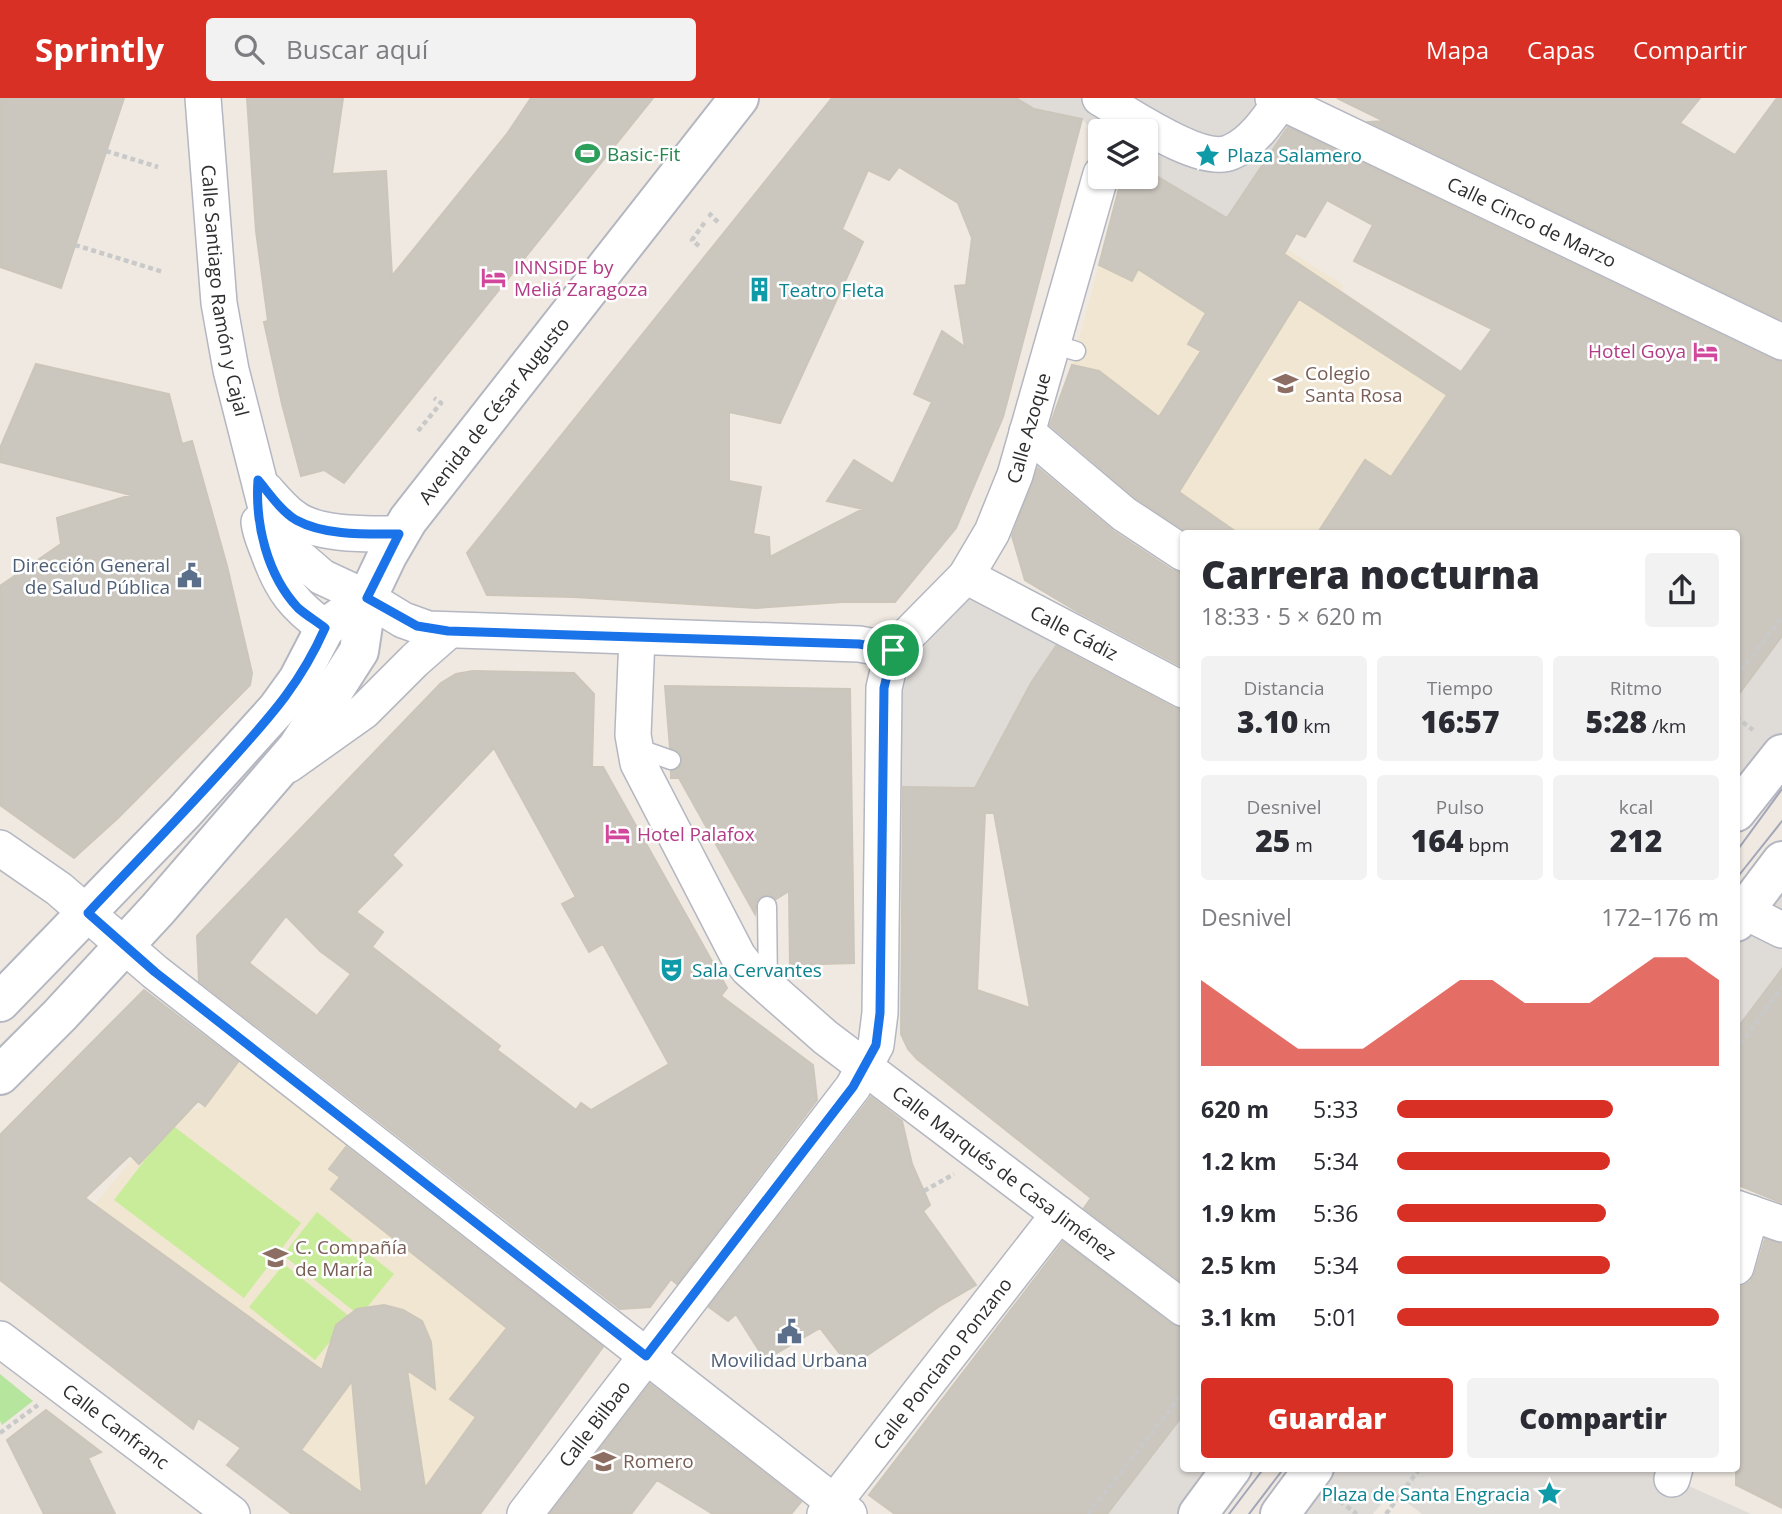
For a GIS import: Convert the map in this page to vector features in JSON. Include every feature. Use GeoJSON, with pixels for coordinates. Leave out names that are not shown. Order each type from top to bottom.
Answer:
{"type":"FeatureCollection","features":[{"type":"Feature","properties":{"kind":"street","name":"Calle Santiago Ramón y Cajal"},"geometry":{"type":"LineString","coordinates":[[203,98],[219,303],[231,370],[258,480],[276,530],[292,551],[322,577],[417,626],[448,631],[859,644],[893,650]]}},
{"type":"Feature","properties":{"kind":"street","name":"Avenida de César Augusto"},"geometry":{"type":"LineString","coordinates":[[0,1075],[60,1015],[277,774],[314,725],[359,651],[367,598],[399,534],[738,98]]}},
{"type":"Feature","properties":{"kind":"street"},"geometry":{"type":"LineString","coordinates":[[1112,113],[1190,149],[1214,156],[1229,154],[1240,148],[1284,102]]}},
{"type":"Feature","properties":{"kind":"street","name":"Calle Cinco de Marzo"},"geometry":{"type":"LineString","coordinates":[[1284,102],[1782,342]]}},
{"type":"Feature","properties":{"kind":"street","name":"Calle Azoque"},"geometry":{"type":"LineString","coordinates":[[893,650],[966,576],[992,532],[1015,475],[1027,432],[1064,347],[1098,189]]}},
{"type":"Feature","properties":{"kind":"street"},"geometry":{"type":"LineString","coordinates":[[1027,432],[1124,514],[1180,551]]}},
{"type":"Feature","properties":{"kind":"street","name":"Calle Santiago Ramón y Cajal"},"geometry":{"type":"LineString","coordinates":[[258,480],[295,519],[308,525],[355,533],[399,534]]}},
{"type":"Feature","properties":{"kind":"street","name":"Calle Santiago Ramón y Cajal"},"geometry":{"type":"LineString","coordinates":[[258,480],[256,504],[260,530],[278,578],[300,609],[325,628]]}},
{"type":"Feature","properties":{"kind":"street","name":"Calle Cádiz"},"geometry":{"type":"LineString","coordinates":[[966,576],[1180,688]]}},
{"type":"Feature","properties":{"kind":"street","name":"Avenida de César Augusto"},"geometry":{"type":"LineString","coordinates":[[0,1002],[184,812],[277,709],[309,662],[325,628],[367,598]]}},
{"type":"Feature","properties":{"kind":"street","name":"Avenida de César Augusto"},"geometry":{"type":"LineString","coordinates":[[277,774],[364,710],[448,631]]}},
{"type":"Feature","properties":{"kind":"street","name":"Calle Marqués de Casa Jiménez"},"geometry":{"type":"LineString","coordinates":[[637,637],[634,747],[644,778],[738,957],[825,1037],[1180,1305]]}},
{"type":"Feature","properties":{"kind":"street","name":"Calle Bilbao"},"geometry":{"type":"LineString","coordinates":[[524,1514],[853,1087],[876,1045],[880,1013],[884,688],[893,650]]}},
{"type":"Feature","properties":{"kind":"street"},"geometry":{"type":"LineString","coordinates":[[1740,807],[1782,754]]}},
{"type":"Feature","properties":{"kind":"street"},"geometry":{"type":"LineString","coordinates":[[0,848],[88,913],[163,979],[646,1356],[836,1510]]}},
{"type":"Feature","properties":{"kind":"street"},"geometry":{"type":"LineString","coordinates":[[1782,861],[1740,916],[1782,930]]}},
{"type":"Feature","properties":{"kind":"street","name":"Calle Ponciano Ponzano"},"geometry":{"type":"LineString","coordinates":[[836,1510],[873,1437],[1059,1214]]}},
{"type":"Feature","properties":{"kind":"street"},"geometry":{"type":"LineString","coordinates":[[1740,1257],[1756,1215]]}},
{"type":"Feature","properties":{"kind":"street","name":"Calle Canfranc"},"geometry":{"type":"LineString","coordinates":[[0,1339],[232,1514]]}},
{"type":"Feature","properties":{"kind":"street"},"geometry":{"type":"LineString","coordinates":[[1198,1514],[1229,1472]]}},
{"type":"Feature","properties":{"kind":"street"},"geometry":{"type":"LineString","coordinates":[[1280,1514],[1311,1472]]}},
{"type":"Feature","properties":{"kind":"lane"},"geometry":{"type":"LineString","coordinates":[[634,747],[671,760]]}},
{"type":"Feature","properties":{"kind":"lane"},"geometry":{"type":"LineString","coordinates":[[767,906],[768,987]]}},
{"type":"Feature","properties":{"kind":"path"},"geometry":{"type":"LineString","coordinates":[[106,151],[158,167]]}},
{"type":"Feature","properties":{"kind":"path"},"geometry":{"type":"LineString","coordinates":[[712,213],[710,215],[718,222]]}},
{"type":"Feature","properties":{"kind":"path"},"geometry":{"type":"LineString","coordinates":[[699,246],[692,240],[705,222]]}},
{"type":"Feature","properties":{"kind":"path"},"geometry":{"type":"LineString","coordinates":[[75,245],[163,272]]}},
{"type":"Feature","properties":{"kind":"path"},"geometry":{"type":"LineString","coordinates":[[418,431],[441,402],[434,398]]}},
{"type":"Feature","properties":{"kind":"path"},"geometry":{"type":"LineString","coordinates":[[1740,672],[1782,617]]}},
{"type":"Feature","properties":{"kind":"path"},"geometry":{"type":"LineString","coordinates":[[1740,720],[1753,730]]}},
{"type":"Feature","properties":{"kind":"path"},"geometry":{"type":"LineString","coordinates":[[1740,1045],[1782,987]]}},
{"type":"Feature","properties":{"kind":"path"},"geometry":{"type":"LineString","coordinates":[[1088,1514],[1180,1397]]}},
{"type":"Feature","properties":{"kind":"path"},"geometry":{"type":"LineString","coordinates":[[0,1433],[47,1398]]}},
{"type":"Feature","properties":{"kind":"path"},"geometry":{"type":"LineString","coordinates":[[1386,1514],[1417,1472]]}},
{"type":"Feature","properties":{"kind":"shaded area","name":"Plaza Salamero"},"geometry":{"type":"Polygon","coordinates":[[[1016,98],[1307,98],[1227,218],[1158,177],[1158,119],[1088,119],[1088,126],[1082,119],[1034,109],[1016,98]]]}},
{"type":"Feature","properties":{"kind":"shaded area","name":"Colegio Santa Rosa"},"geometry":{"type":"Polygon","coordinates":[[[1230,213],[1343,285],[1341,292],[1461,372],[1357,530],[1180,530],[1180,532],[1106,489],[1154,413],[1099,371],[1072,365],[1099,265],[1132,281],[1138,269],[1147,275],[1163,234],[1208,246],[1223,216],[1227,218],[1230,213]]]}},
{"type":"Feature","properties":{"kind":"shaded area"},"geometry":{"type":"Polygon","coordinates":[[[971,579],[1066,630],[1024,695],[975,788],[898,787],[899,701],[912,665],[971,579]]]}},
{"type":"Feature","properties":{"kind":"shaded area"},"geometry":{"type":"Polygon","coordinates":[[[1782,636],[1782,738],[1740,793],[1740,693],[1782,636]]]}},
{"type":"Feature","properties":{"kind":"shaded area"},"geometry":{"type":"Polygon","coordinates":[[[1782,874],[1782,970],[1740,1025],[1740,929],[1782,874]]]}},
{"type":"Feature","properties":{"kind":"shaded area","name":"C. Compañía de María"},"geometry":{"type":"Polygon","coordinates":[[[239,1059],[607,1341],[480,1514],[292,1514],[227,1465],[240,1447],[198,1419],[193,1429],[18,1295],[168,1117],[205,1106],[239,1059]]]}},
{"type":"Feature","properties":{"kind":"shaded area"},"geometry":{"type":"Polygon","coordinates":[[[1180,1419],[1180,1472],[1218,1472],[1186,1514],[1107,1514],[1180,1419]]]}},
{"type":"Feature","properties":{"kind":"shaded area","name":"Plaza de Santa Engracia"},"geometry":{"type":"Polygon","coordinates":[[[1323,1472],[1658,1472],[1751,1514],[1422,1514],[1392,1491],[1373,1514],[1291,1514],[1323,1472]]]}},
{"type":"Feature","properties":{"kind":"green space"},"geometry":{"type":"Polygon","coordinates":[[[172,1125],[301,1223],[244,1298],[114,1200],[172,1125]]]}},
{"type":"Feature","properties":{"kind":"green space"},"geometry":{"type":"Polygon","coordinates":[[[317,1212],[394,1274],[360,1316],[283,1255],[317,1212]]]}},
{"type":"Feature","properties":{"kind":"green space"},"geometry":{"type":"Polygon","coordinates":[[[284,1264],[350,1317],[315,1360],[249,1307],[284,1264]]]}},
{"type":"Feature","properties":{"kind":"green space"},"geometry":{"type":"Polygon","coordinates":[[[0,1374],[33,1401],[2,1425],[0,1421],[0,1374]]]}},
{"type":"Feature","properties":{"kind":"building"},"geometry":{"type":"Polygon","coordinates":[[[0,98],[124,98],[61,288],[0,267],[0,98]]]}},
{"type":"Feature","properties":{"kind":"building"},"geometry":{"type":"Polygon","coordinates":[[[247,98],[343,98],[332,174],[386,171],[392,276],[507,134],[531,98],[653,98],[344,483],[324,470],[301,476],[282,404],[264,322],[268,321],[256,231],[247,98]]]}},
{"type":"Feature","properties":{"kind":"building"},"geometry":{"type":"Polygon","coordinates":[[[832,98],[1016,98],[1034,109],[1082,119],[1003,417],[956,528],[895,602],[842,602],[756,608],[574,597],[487,595],[467,553],[832,98]],[[899,167],[889,180],[868,170],[842,229],[863,242],[780,423],[729,412],[729,481],[761,487],[753,534],[769,537],[770,557],[863,509],[827,501],[854,460],[893,484],[932,402],[914,394],[942,331],[965,347],[955,286],[966,285],[972,238],[958,203],[899,167]]]}},
{"type":"Feature","properties":{"kind":"building"},"geometry":{"type":"Polygon","coordinates":[[[1337,98],[1700,98],[1680,123],[1735,155],[1777,98],[1782,98],[1782,320],[1369,122],[1384,121],[1337,98]]]}},
{"type":"Feature","properties":{"kind":"building"},"geometry":{"type":"Polygon","coordinates":[[[1288,127],[1782,362],[1782,636],[1740,693],[1740,530],[1320,530],[1365,460],[1391,477],[1447,395],[1299,299],[1179,492],[1233,530],[1184,530],[1136,498],[1050,425],[1072,365],[1099,371],[1159,417],[1201,351],[1188,344],[1206,313],[1138,269],[1132,281],[1099,265],[1119,189],[1158,189],[1158,177],[1227,218],[1288,127]],[[1327,200],[1305,237],[1296,233],[1284,254],[1461,372],[1492,329],[1354,261],[1373,225],[1327,200]]]}},
{"type":"Feature","properties":{"kind":"building"},"geometry":{"type":"Polygon","coordinates":[[[36,364],[169,394],[182,444],[192,441],[227,566],[252,673],[250,685],[119,817],[74,858],[0,805],[0,586],[61,544],[57,518],[131,495],[0,462],[0,448],[36,364]]]}},
{"type":"Feature","properties":{"kind":"building"},"geometry":{"type":"Polygon","coordinates":[[[1038,468],[1113,531],[1172,570],[1180,572],[1180,665],[1078,612],[1025,580],[1012,536],[1038,468]]]}},
{"type":"Feature","properties":{"kind":"building"},"geometry":{"type":"Polygon","coordinates":[[[1056,646],[1180,709],[1180,1281],[1084,1208],[1091,1198],[917,1059],[908,1049],[901,1034],[903,787],[975,788],[1031,683],[1056,646]],[[985,813],[977,990],[1030,1008],[994,813],[985,813]]]}},
{"type":"Feature","properties":{"kind":"building"},"geometry":{"type":"Polygon","coordinates":[[[473,671],[574,673],[594,694],[592,767],[603,767],[727,988],[721,996],[813,1065],[817,1100],[677,1284],[671,1279],[650,1307],[620,1309],[199,981],[197,936],[441,683],[456,674],[473,671]],[[494,748],[392,855],[402,865],[356,912],[383,932],[372,947],[500,1046],[497,1050],[576,1110],[581,1103],[591,1110],[669,1064],[603,944],[589,952],[562,904],[576,897],[494,748]],[[286,916],[249,963],[317,1016],[351,974],[320,951],[286,916]]]}},
{"type":"Feature","properties":{"kind":"building"},"geometry":{"type":"Polygon","coordinates":[[[665,686],[850,689],[854,963],[790,965],[789,891],[776,899],[768,895],[761,897],[757,901],[755,914],[679,778],[671,778],[671,771],[679,768],[682,759],[679,752],[670,748],[665,686]]]}},
{"type":"Feature","properties":{"kind":"building"},"geometry":{"type":"Polygon","coordinates":[[[1782,969],[1782,1203],[1740,1186],[1740,1025],[1782,969]]]}},
{"type":"Feature","properties":{"kind":"building"},"geometry":{"type":"Polygon","coordinates":[[[144,990],[238,1062],[205,1106],[198,1101],[139,1164],[130,1155],[85,1198],[322,1370],[336,1325],[357,1309],[384,1305],[403,1310],[422,1321],[431,1342],[435,1389],[407,1370],[425,1488],[476,1417],[450,1399],[507,1328],[331,1189],[340,1177],[329,1169],[346,1147],[603,1347],[480,1514],[292,1514],[227,1465],[241,1448],[198,1418],[193,1429],[0,1280],[0,1135],[144,990]],[[352,1381],[301,1450],[362,1493],[352,1381]]]}},
{"type":"Feature","properties":{"kind":"building"},"geometry":{"type":"Polygon","coordinates":[[[871,1097],[902,1121],[912,1164],[930,1205],[923,1211],[976,1285],[850,1367],[820,1328],[765,1360],[736,1314],[728,1321],[709,1307],[871,1097]]]}},
{"type":"Feature","properties":{"kind":"building"},"geometry":{"type":"Polygon","coordinates":[[[1765,1239],[1782,1244],[1782,1508],[1736,1485],[1736,1472],[1740,1472],[1740,1287],[1750,1282],[1765,1239]]]}},
{"type":"Feature","properties":{"kind":"building"},"geometry":{"type":"Polygon","coordinates":[[[1063,1242],[1171,1324],[1180,1327],[1180,1419],[1107,1514],[895,1514],[869,1495],[1063,1242]]]}},
{"type":"Feature","properties":{"kind":"building"},"geometry":{"type":"Polygon","coordinates":[[[650,1384],[801,1502],[791,1514],[713,1514],[657,1480],[631,1514],[550,1514],[650,1384]]]}},
{"type":"Feature","properties":{"kind":"building"},"geometry":{"type":"Polygon","coordinates":[[[46,1410],[101,1452],[88,1458],[115,1514],[44,1514],[7,1440],[46,1410]]]}},
{"type":"Feature","properties":{"kind":"tram line"},"geometry":{"type":"LineString","coordinates":[[1740,847],[1782,789]]}},
{"type":"Feature","properties":{"kind":"tram line"},"geometry":{"type":"LineString","coordinates":[[1740,874],[1782,821]]}},
{"type":"Feature","properties":{"kind":"tram line"},"geometry":{"type":"LineString","coordinates":[[1229,1514],[1261,1472]]}},
{"type":"Feature","properties":{"kind":"tram line"},"geometry":{"type":"LineString","coordinates":[[1249,1514],[1281,1472]]}},
{"type":"Feature","properties":{"kind":"place","name":"Basic-Fit"},"geometry":{"type":"Point","coordinates":[587,154]}},
{"type":"Feature","properties":{"kind":"place","name":"Plaza Salamero"},"geometry":{"type":"Point","coordinates":[1207,155]}},
{"type":"Feature","properties":{"kind":"place","name":"INNSiDE by Meliá Zaragoza"},"geometry":{"type":"Point","coordinates":[494,278]}},
{"type":"Feature","properties":{"kind":"place","name":"Teatro Fleta"},"geometry":{"type":"Point","coordinates":[759,290]}},
{"type":"Feature","properties":{"kind":"place","name":"Hotel Goya"},"geometry":{"type":"Point","coordinates":[1706,351]}},
{"type":"Feature","properties":{"kind":"place","name":"Colegio Santa Rosa"},"geometry":{"type":"Point","coordinates":[1285,384]}},
{"type":"Feature","properties":{"kind":"place","name":"Dirección General de Salud Pública"},"geometry":{"type":"Point","coordinates":[190,576]}},
{"type":"Feature","properties":{"kind":"place","name":"Hotel Palafox"},"geometry":{"type":"Point","coordinates":[617,834]}},
{"type":"Feature","properties":{"kind":"place","name":"Sala Cervantes"},"geometry":{"type":"Point","coordinates":[672,970]}},
{"type":"Feature","properties":{"kind":"place","name":"C. Compañía de María"},"geometry":{"type":"Point","coordinates":[275,1258]}},
{"type":"Feature","properties":{"kind":"place","name":"Movilidad Urbana"},"geometry":{"type":"Point","coordinates":[789,1332]}},
{"type":"Feature","properties":{"kind":"place","name":"Romero"},"geometry":{"type":"Point","coordinates":[603,1461]}},
{"type":"Feature","properties":{"kind":"place","name":"Plaza de Santa Engracia"},"geometry":{"type":"Point","coordinates":[1550,1494]}},
{"type":"Feature","properties":{"kind":"route"},"geometry":{"type":"LineString","coordinates":[[258,480],[279,505],[295,519],[308,525],[355,533],[399,534],[367,598],[403,620],[428,629],[859,644],[893,650],[884,688],[880,1013],[876,1045],[853,1087],[646,1356],[155,972],[88,913],[277,709],[309,662],[325,628],[300,609],[278,578],[260,530],[256,504],[258,480]]}}]}
